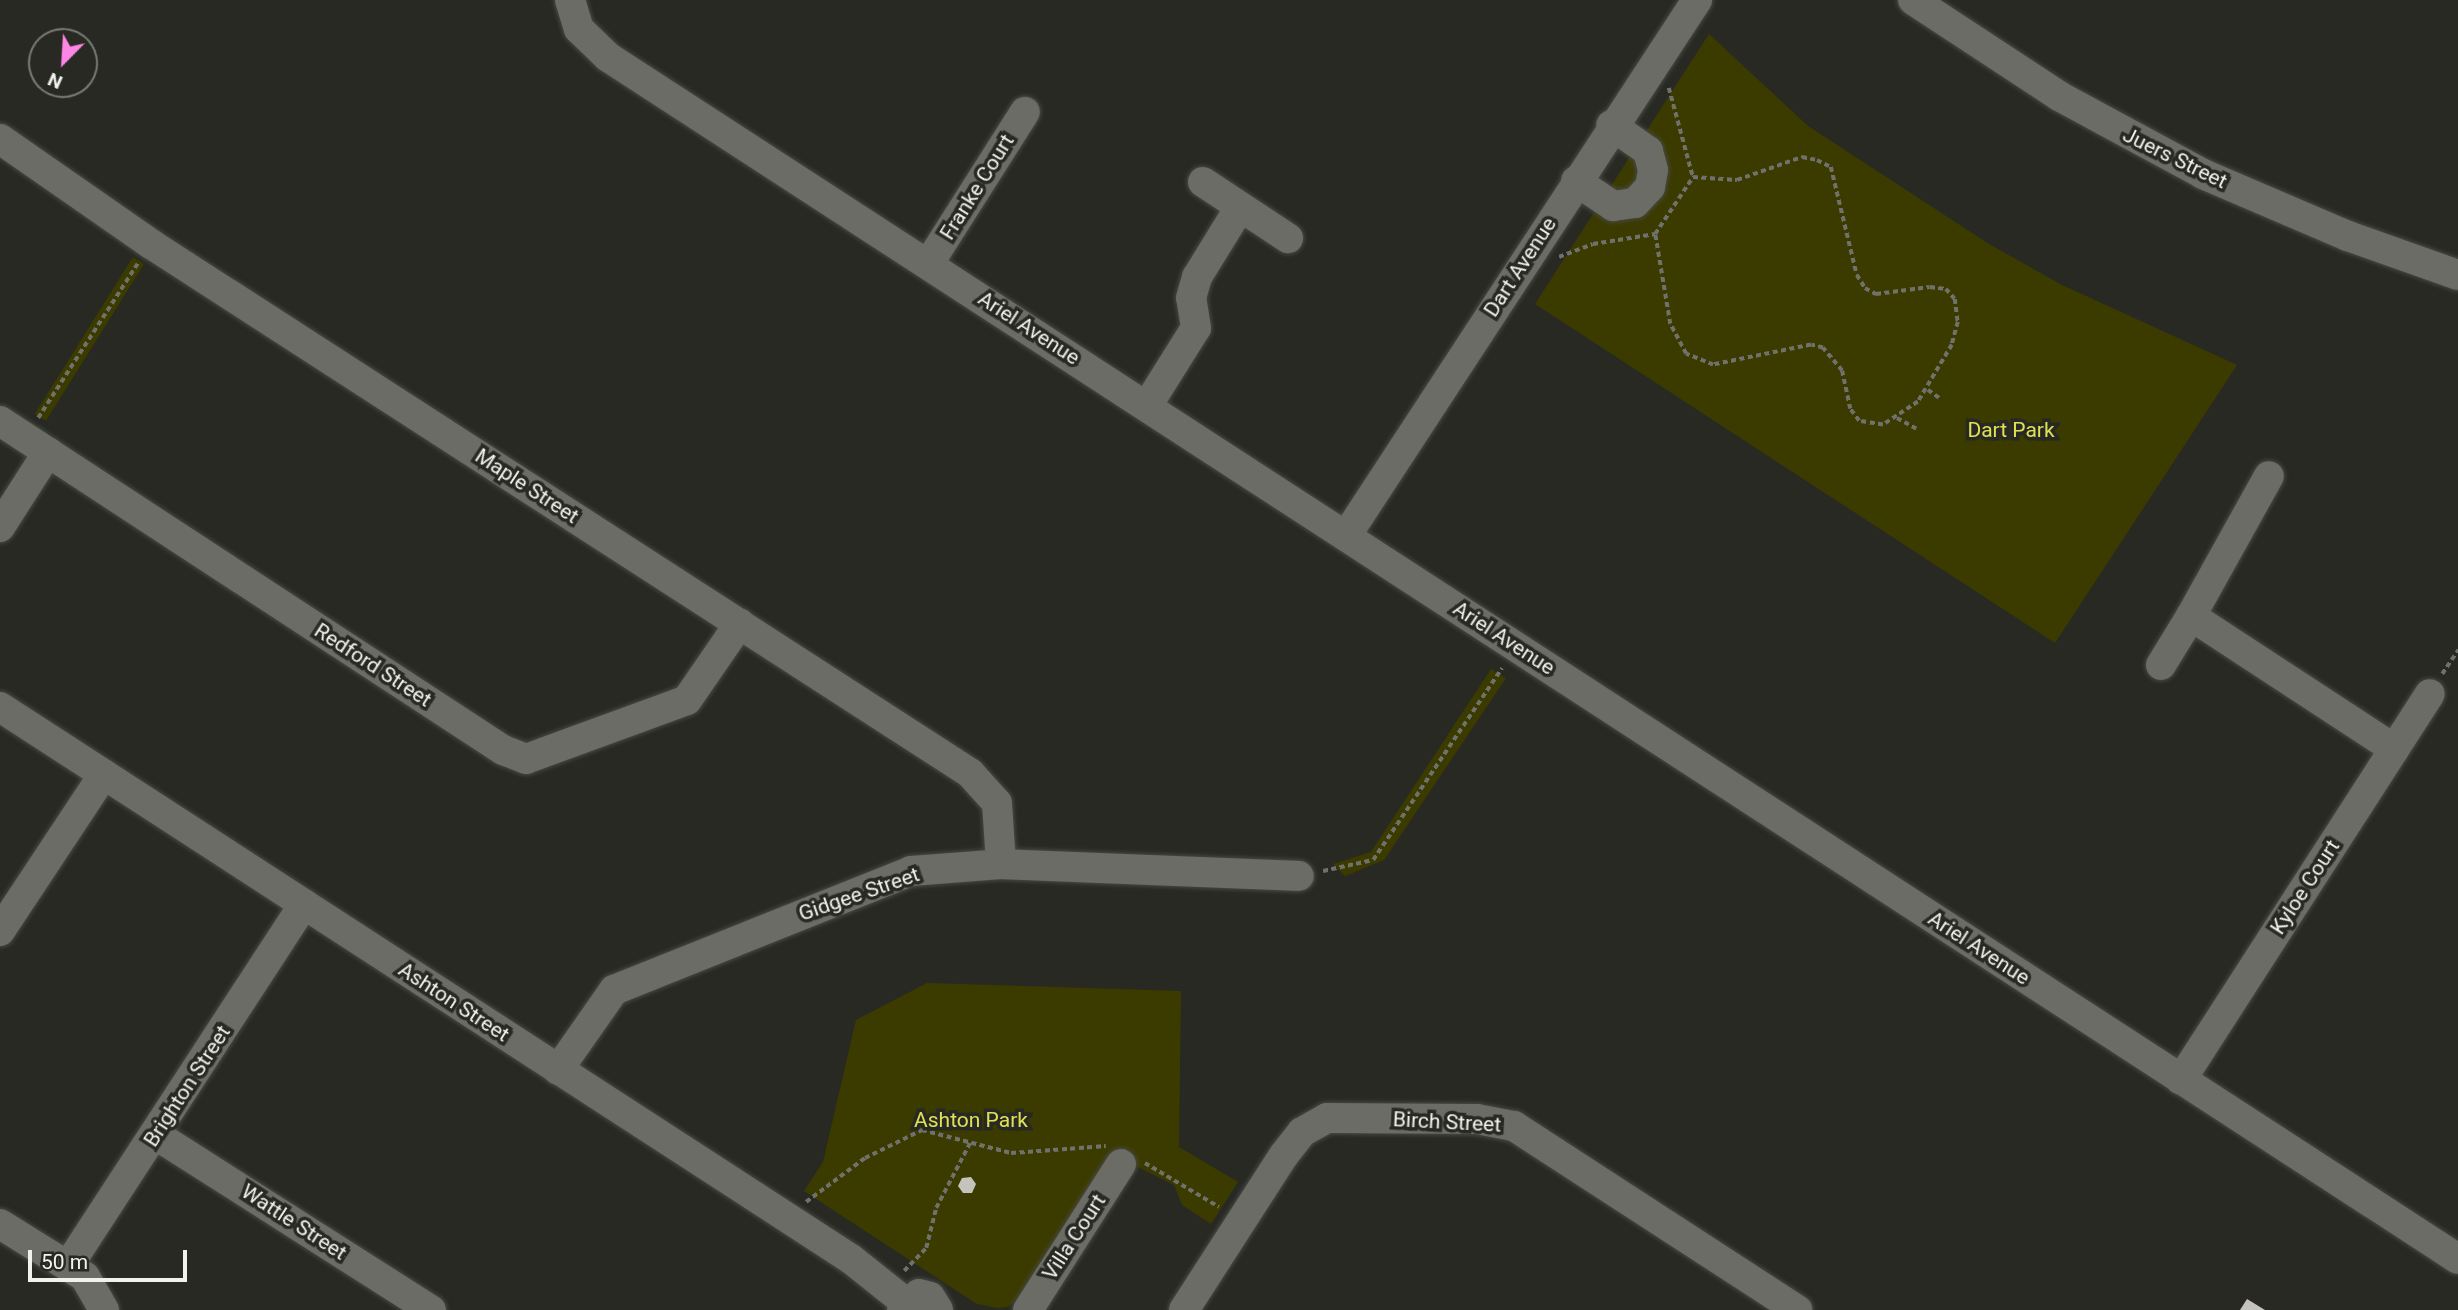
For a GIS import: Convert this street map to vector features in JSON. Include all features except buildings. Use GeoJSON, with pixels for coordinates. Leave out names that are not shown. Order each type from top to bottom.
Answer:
{"type":"FeatureCollection","features":[{"type":"Feature","properties":{"kind":"street","name":"Ariel Avenue"},"geometry":{"type":"LineString","coordinates":[[570,0],[579,29],[608,57],[929,263],[2458,1259]]}},
{"type":"Feature","properties":{"kind":"street","name":"Dart Avenue"},"geometry":{"type":"LineString","coordinates":[[1346,536],[1611,125],[1697,0]]}},
{"type":"Feature","properties":{"kind":"street","name":"Juers Street"},"geometry":{"type":"LineString","coordinates":[[1913,0],[2059,96],[2203,174],[2360,241],[2458,275]]}},
{"type":"Feature","properties":{"kind":"street","name":"Franke Court"},"geometry":{"type":"LineString","coordinates":[[929,263],[1025,112]]}},
{"type":"Feature","properties":{"kind":"street"},"geometry":{"type":"LineString","coordinates":[[1576,181],[1613,206],[1635,204],[1650,187],[1648,151],[1611,125]]}},
{"type":"Feature","properties":{"kind":"street","name":"Maple Street"},"geometry":{"type":"LineString","coordinates":[[0,139],[151,244],[970,773],[997,803],[1000,864]]}},
{"type":"Feature","properties":{"kind":"street"},"geometry":{"type":"LineString","coordinates":[[1203,182],[1288,238]]}},
{"type":"Feature","properties":{"kind":"street"},"geometry":{"type":"LineString","coordinates":[[1147,406],[1196,328],[1191,298],[1197,277],[1240,206]]}},
{"type":"Feature","properties":{"kind":"street","name":"Redford Street"},"geometry":{"type":"LineString","coordinates":[[0,421],[503,750],[526,759],[687,700],[740,623]]}},
{"type":"Feature","properties":{"kind":"street"},"geometry":{"type":"LineString","coordinates":[[0,527],[37,445]]}},
{"type":"Feature","properties":{"kind":"street"},"geometry":{"type":"LineString","coordinates":[[2161,665],[2269,476]]}},
{"type":"Feature","properties":{"kind":"street"},"geometry":{"type":"LineString","coordinates":[[2191,616],[2394,750]]}},
{"type":"Feature","properties":{"kind":"street","name":"Kyloe Court"},"geometry":{"type":"LineString","coordinates":[[2181,1080],[2430,694]]}},
{"type":"Feature","properties":{"kind":"street","name":"Ashton Street"},"geometry":{"type":"LineString","coordinates":[[0,707],[851,1259],[898,1301]]}},
{"type":"Feature","properties":{"kind":"street"},"geometry":{"type":"LineString","coordinates":[[0,931],[104,774]]}},
{"type":"Feature","properties":{"kind":"street","name":"Gidgee Street"},"geometry":{"type":"LineString","coordinates":[[558,1070],[600,1007],[632,980],[911,871],[1000,864],[1299,876]]}},
{"type":"Feature","properties":{"kind":"street","name":"Brighton Street"},"geometry":{"type":"LineString","coordinates":[[68,1266],[156,1135],[304,904]]}},
{"type":"Feature","properties":{"kind":"street","name":"Birch Street"},"geometry":{"type":"LineString","coordinates":[[1184,1310],[1302,1132],[1327,1118],[1501,1122],[1546,1144],[1787,1307]]}},
{"type":"Feature","properties":{"kind":"street","name":"Wattle Street"},"geometry":{"type":"LineString","coordinates":[[156,1135],[431,1310]]}},
{"type":"Feature","properties":{"kind":"street","name":"Villa Court"},"geometry":{"type":"LineString","coordinates":[[1028,1310],[1124,1157]]}},
{"type":"Feature","properties":{"kind":"street"},"geometry":{"type":"LineString","coordinates":[[0,1224],[85,1277],[104,1310]]}},
{"type":"Feature","properties":{"kind":"street"},"geometry":{"type":"LineString","coordinates":[[898,1301],[925,1295],[938,1310]]}},
{"type":"Feature","properties":{"kind":"path"},"geometry":{"type":"LineString","coordinates":[[1661,52],[1693,177],[1655,234],[1670,324],[1686,354],[1713,365],[1811,345],[1824,348],[1842,371],[1850,409],[1859,421],[1883,425],[1897,418],[1928,390],[1952,345],[1958,322],[1955,299],[1946,289],[1930,287],[1876,294],[1865,288],[1857,275],[1831,167],[1802,157],[1737,180],[1693,177]]}},
{"type":"Feature","properties":{"kind":"path"},"geometry":{"type":"LineString","coordinates":[[1533,246],[1562,257],[1594,244],[1655,234]]}},
{"type":"Feature","properties":{"kind":"path"},"geometry":{"type":"LineString","coordinates":[[37,445],[151,244]]}},
{"type":"Feature","properties":{"kind":"path"},"geometry":{"type":"LineString","coordinates":[[1928,390],[1941,399]]}},
{"type":"Feature","properties":{"kind":"path"},"geometry":{"type":"LineString","coordinates":[[1897,418],[1919,430]]}},
{"type":"Feature","properties":{"kind":"path"},"geometry":{"type":"LineString","coordinates":[[1299,876],[1373,860],[1517,646]]}},
{"type":"Feature","properties":{"kind":"path"},"geometry":{"type":"LineString","coordinates":[[789,1219],[826,1183],[922,1130],[1011,1153],[1096,1144],[1242,1221]]}},
{"type":"Feature","properties":{"kind":"path"},"geometry":{"type":"LineString","coordinates":[[898,1301],[926,1248],[936,1208],[970,1142]]}},
{"type":"Feature","properties":{"kind":"green space","name":"Dart Park"},"geometry":{"type":"Polygon","coordinates":[[[1709,34],[1808,126],[1989,244],[2062,285],[2237,365],[2055,643],[1535,304],[1709,34]]]}},
{"type":"Feature","properties":{"kind":"green space"},"geometry":{"type":"Polygon","coordinates":[[[133,257],[144,264],[46,421],[35,414],[133,257]]]}},
{"type":"Feature","properties":{"kind":"green space"},"geometry":{"type":"Polygon","coordinates":[[[1491,669],[1506,678],[1384,860],[1345,876],[1333,864],[1371,852],[1491,669]]]}},
{"type":"Feature","properties":{"kind":"green space","name":"Ashton Park"},"geometry":{"type":"Polygon","coordinates":[[[927,983],[1181,991],[1179,1147],[1238,1182],[1211,1224],[1182,1205],[1174,1185],[1112,1154],[1023,1293],[1008,1307],[997,1308],[977,1304],[804,1191],[823,1162],[856,1020],[927,983]]]}}]}
